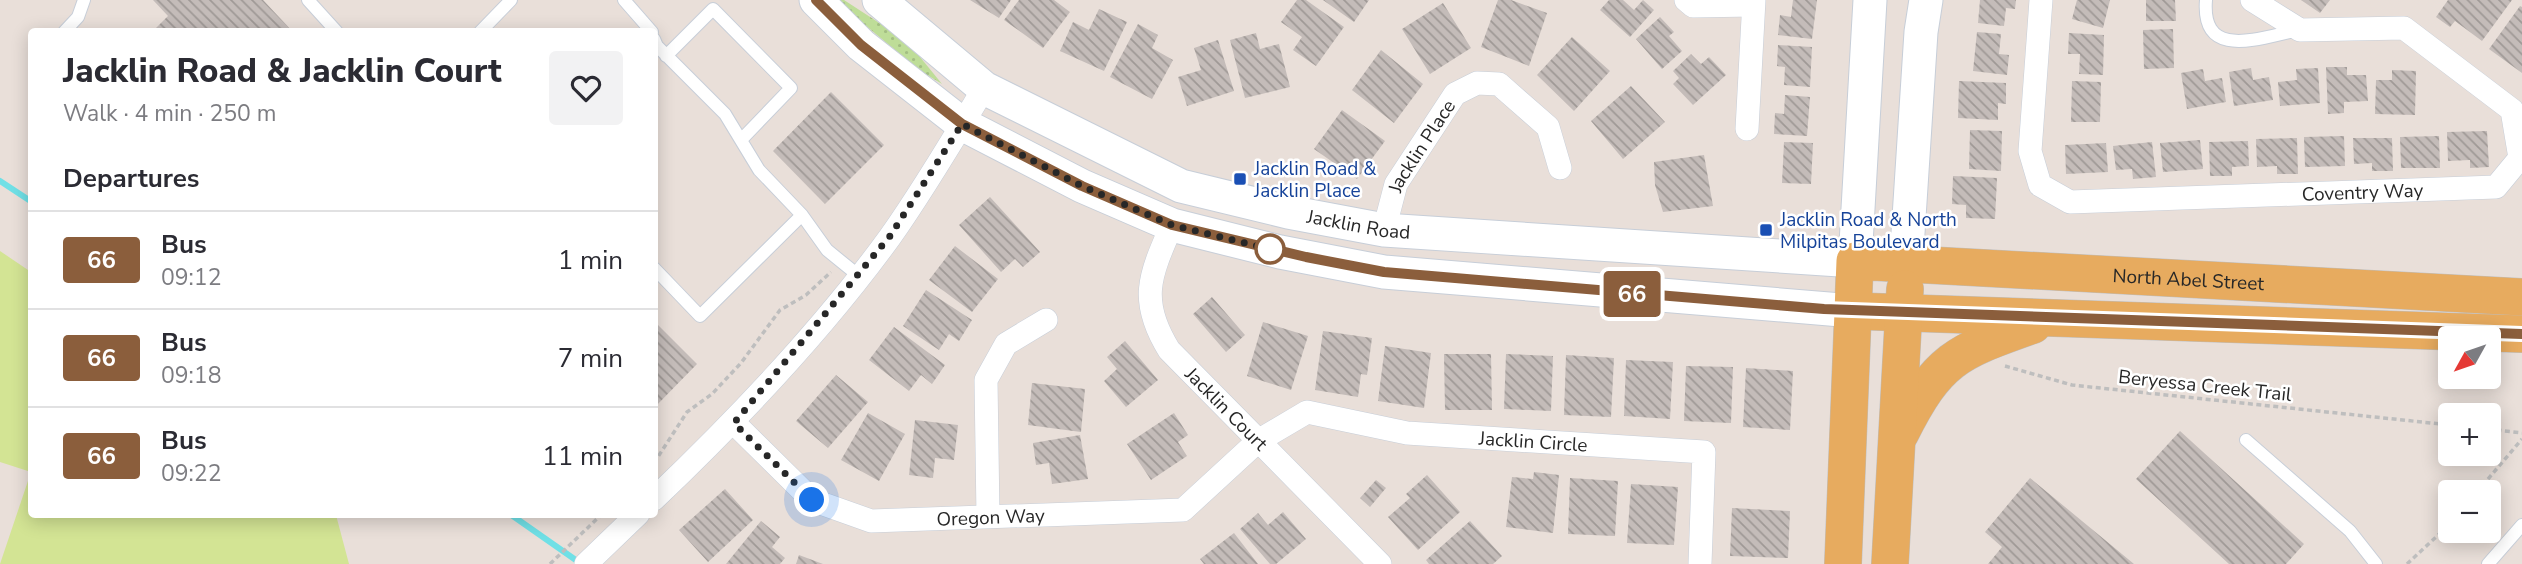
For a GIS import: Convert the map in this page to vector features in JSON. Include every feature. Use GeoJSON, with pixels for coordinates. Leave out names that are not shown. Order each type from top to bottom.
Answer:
{"type":"FeatureCollection","features":[{"type":"Feature","properties":{"kind":"main road"},"geometry":{"type":"LineString","coordinates":[[816,0],[861,45],[962,124],[1082,186],[1172,225],[1280,252],[1384,272],[1853,311],[2522,334]]}},
{"type":"Feature","properties":{"kind":"main road","name":"Jacklin Road"},"geometry":{"type":"LineString","coordinates":[[879,0],[984,88],[1181,186],[1288,212],[1384,230],[1855,261]]}},
{"type":"Feature","properties":{"kind":"main road"},"geometry":{"type":"LineString","coordinates":[[1843,564],[1855,261],[1870,0]]}},
{"type":"Feature","properties":{"kind":"main road"},"geometry":{"type":"LineString","coordinates":[[1889,564],[1921,32],[1926,0]]}},
{"type":"Feature","properties":{"kind":"main road","name":"North Abel Street"},"geometry":{"type":"LineString","coordinates":[[1855,261],[2522,297]]}},
{"type":"Feature","properties":{"kind":"main road"},"geometry":{"type":"LineString","coordinates":[[1895,444],[1913,408],[1950,361],[1969,348],[2052,318]]}},
{"type":"Feature","properties":{"kind":"street"},"geometry":{"type":"LineString","coordinates":[[1686,0],[1693,6],[1754,3],[1747,129]]}},
{"type":"Feature","properties":{"kind":"street","name":"Coventry Way"},"geometry":{"type":"LineString","coordinates":[[2042,0],[2031,151],[2040,185],[2070,202],[2496,187],[2520,158],[2511,110],[2404,28],[2300,30]]}},
{"type":"Feature","properties":{"kind":"street"},"geometry":{"type":"LineString","coordinates":[[2252,0],[2300,30]]}},
{"type":"Feature","properties":{"kind":"street","name":"Jacklin Place"},"geometry":{"type":"LineString","coordinates":[[1384,230],[1396,184],[1455,94],[1477,83],[1499,84],[1548,127],[1560,169]]}},
{"type":"Feature","properties":{"kind":"street"},"geometry":{"type":"LineString","coordinates":[[658,495],[734,423],[859,276],[890,236],[984,88]]}},
{"type":"Feature","properties":{"kind":"street","name":"Jacklin Court"},"geometry":{"type":"LineString","coordinates":[[1172,225],[1156,260],[1148,301],[1155,327],[1169,350],[1380,564]]}},
{"type":"Feature","properties":{"kind":"street"},"geometry":{"type":"LineString","coordinates":[[988,516],[986,380],[1006,344],[1046,320]]}},
{"type":"Feature","properties":{"kind":"street","name":"Jacklin Circle"},"geometry":{"type":"LineString","coordinates":[[1258,441],[1307,412],[1406,433],[1704,452],[1700,564]]}},
{"type":"Feature","properties":{"kind":"street","name":"Oregon Way"},"geometry":{"type":"LineString","coordinates":[[734,423],[812,500],[870,521],[1183,510],[1258,441]]}},
{"type":"Feature","properties":{"kind":"street"},"geometry":{"type":"LineString","coordinates":[[586,564],[632,521]]}},
{"type":"Feature","properties":{"kind":"lane"},"geometry":{"type":"LineString","coordinates":[[68,28],[78,17],[84,0]]}},
{"type":"Feature","properties":{"kind":"lane"},"geometry":{"type":"LineString","coordinates":[[308,0],[333,28]]}},
{"type":"Feature","properties":{"kind":"lane"},"geometry":{"type":"LineString","coordinates":[[484,28],[510,0]]}},
{"type":"Feature","properties":{"kind":"lane"},"geometry":{"type":"LineString","coordinates":[[624,0],[648,28]]}},
{"type":"Feature","properties":{"kind":"lane"},"geometry":{"type":"LineString","coordinates":[[2206,0],[2205,19],[2210,32],[2231,42],[2300,30]]}},
{"type":"Feature","properties":{"kind":"lane"},"geometry":{"type":"LineString","coordinates":[[666,56],[713,9],[791,88],[741,140]]}},
{"type":"Feature","properties":{"kind":"lane"},"geometry":{"type":"LineString","coordinates":[[658,45],[724,114],[759,170],[802,215],[827,250],[859,276]]}},
{"type":"Feature","properties":{"kind":"lane"},"geometry":{"type":"LineString","coordinates":[[658,272],[700,316],[802,215]]}},
{"type":"Feature","properties":{"kind":"lane"},"geometry":{"type":"LineString","coordinates":[[2246,440],[2350,531],[2376,564]]}},
{"type":"Feature","properties":{"kind":"lane"},"geometry":{"type":"LineString","coordinates":[[2488,564],[2522,525]]}},
{"type":"Feature","properties":{"kind":"path"},"geometry":{"type":"LineString","coordinates":[[658,457],[687,412],[712,394],[734,370],[780,310],[827,279],[839,260]]}},
{"type":"Feature","properties":{"kind":"path","name":"Beryessa Creek Trail"},"geometry":{"type":"LineString","coordinates":[[2002,365],[2072,385],[2438,424]]}},
{"type":"Feature","properties":{"kind":"path"},"geometry":{"type":"LineString","coordinates":[[2501,431],[2522,433]]}},
{"type":"Feature","properties":{"kind":"path"},"geometry":{"type":"LineString","coordinates":[[2487,480],[2522,439]]}},
{"type":"Feature","properties":{"kind":"path"},"geometry":{"type":"LineString","coordinates":[[550,564],[598,518]]}},
{"type":"Feature","properties":{"kind":"path"},"geometry":{"type":"LineString","coordinates":[[2407,564],[2438,535]]}},
{"type":"Feature","properties":{"kind":"green space"},"geometry":{"type":"Polygon","coordinates":[[[835,0],[844,0],[907,41],[942,84],[919,70],[835,0]]]}},
{"type":"Feature","properties":{"kind":"green space"},"geometry":{"type":"Polygon","coordinates":[[[0,251],[28,270],[28,471],[0,462],[0,251]]]}},
{"type":"Feature","properties":{"kind":"green space"},"geometry":{"type":"Polygon","coordinates":[[[28,481],[28,518],[337,518],[349,564],[0,564],[28,481]]]}},
{"type":"Feature","properties":{"kind":"building"},"geometry":{"type":"Polygon","coordinates":[[[153,0],[263,0],[289,28],[156,28],[168,16],[153,0]]]}},
{"type":"Feature","properties":{"kind":"building"},"geometry":{"type":"Polygon","coordinates":[[[970,0],[1011,0],[999,18],[970,0]]]}},
{"type":"Feature","properties":{"kind":"building"},"geometry":{"type":"Polygon","coordinates":[[[1019,0],[1054,0],[1070,12],[1043,48],[1004,20],[1019,0]]]}},
{"type":"Feature","properties":{"kind":"building"},"geometry":{"type":"Polygon","coordinates":[[[1297,0],[1306,0],[1344,27],[1316,66],[1293,50],[1302,37],[1281,22],[1297,0]]]}},
{"type":"Feature","properties":{"kind":"building"},"geometry":{"type":"Polygon","coordinates":[[[1323,0],[1369,0],[1354,22],[1323,0]]]}},
{"type":"Feature","properties":{"kind":"building"},"geometry":{"type":"Polygon","coordinates":[[[1498,0],[1511,0],[1547,13],[1529,66],[1481,47],[1498,0]]]}},
{"type":"Feature","properties":{"kind":"building"},"geometry":{"type":"Polygon","coordinates":[[[1609,0],[1623,0],[1634,10],[1643,0],[1654,10],[1630,37],[1600,10],[1609,0]]]}},
{"type":"Feature","properties":{"kind":"building"},"geometry":{"type":"Polygon","coordinates":[[[1793,0],[1817,0],[1812,39],[1778,35],[1780,15],[1791,17],[1793,0]]]}},
{"type":"Feature","properties":{"kind":"building"},"geometry":{"type":"Polygon","coordinates":[[[1980,0],[2016,0],[2015,9],[2006,8],[2004,26],[1978,23],[1980,0]]]}},
{"type":"Feature","properties":{"kind":"building"},"geometry":{"type":"Polygon","coordinates":[[[2077,0],[2110,0],[2103,28],[2072,19],[2077,0]]]}},
{"type":"Feature","properties":{"kind":"building"},"geometry":{"type":"Polygon","coordinates":[[[2146,0],[2175,0],[2176,21],[2146,21],[2146,0]]]}},
{"type":"Feature","properties":{"kind":"building"},"geometry":{"type":"Polygon","coordinates":[[[2301,0],[2330,0],[2320,13],[2301,0]]]}},
{"type":"Feature","properties":{"kind":"building"},"geometry":{"type":"Polygon","coordinates":[[[2448,0],[2512,0],[2482,41],[2455,21],[2450,27],[2436,17],[2448,0]]]}},
{"type":"Feature","properties":{"kind":"building"},"geometry":{"type":"Polygon","coordinates":[[[1443,3],[1471,48],[1430,74],[1402,29],[1443,3]]]}},
{"type":"Feature","properties":{"kind":"building"},"geometry":{"type":"Polygon","coordinates":[[[2520,6],[2522,7],[2522,73],[2489,49],[2520,6]]]}},
{"type":"Feature","properties":{"kind":"building"},"geometry":{"type":"Polygon","coordinates":[[[1099,9],[1127,22],[1104,71],[1060,51],[1073,22],[1089,30],[1099,9]]]}},
{"type":"Feature","properties":{"kind":"building"},"geometry":{"type":"Polygon","coordinates":[[[1660,17],[1674,32],[1669,36],[1682,51],[1662,69],[1636,39],[1660,17]]]}},
{"type":"Feature","properties":{"kind":"building"},"geometry":{"type":"Polygon","coordinates":[[[1138,24],[1158,35],[1152,48],[1173,60],[1152,99],[1110,77],[1138,24]]]}},
{"type":"Feature","properties":{"kind":"building"},"geometry":{"type":"Polygon","coordinates":[[[2173,29],[2174,68],[2144,69],[2143,30],[2173,29]]]}},
{"type":"Feature","properties":{"kind":"building"},"geometry":{"type":"Polygon","coordinates":[[[1977,32],[2001,34],[1999,54],[2009,55],[2007,75],[1973,71],[1977,32]]]}},
{"type":"Feature","properties":{"kind":"building"},"geometry":{"type":"Polygon","coordinates":[[[1256,33],[1260,49],[1279,44],[1290,87],[1245,98],[1230,40],[1256,33]]]}},
{"type":"Feature","properties":{"kind":"building"},"geometry":{"type":"Polygon","coordinates":[[[2069,33],[2104,35],[2103,75],[2079,74],[2080,54],[2068,54],[2069,33]]]}},
{"type":"Feature","properties":{"kind":"building"},"geometry":{"type":"Polygon","coordinates":[[[1572,37],[1610,71],[1574,111],[1537,75],[1572,37]]]}},
{"type":"Feature","properties":{"kind":"building"},"geometry":{"type":"Polygon","coordinates":[[[1218,40],[1234,91],[1187,106],[1178,77],[1201,70],[1194,48],[1218,40]]]}},
{"type":"Feature","properties":{"kind":"building"},"geometry":{"type":"Polygon","coordinates":[[[1778,45],[1812,47],[1810,87],[1784,85],[1785,67],[1777,66],[1778,45]]]}},
{"type":"Feature","properties":{"kind":"building"},"geometry":{"type":"Polygon","coordinates":[[[1381,50],[1423,84],[1394,123],[1352,90],[1381,50]]]}},
{"type":"Feature","properties":{"kind":"building"},"geometry":{"type":"Polygon","coordinates":[[[1691,54],[1701,64],[1709,57],[1726,75],[1693,105],[1673,84],[1679,78],[1673,71],[1691,54]]]}},
{"type":"Feature","properties":{"kind":"building"},"geometry":{"type":"Polygon","coordinates":[[[2326,67],[2347,67],[2347,75],[2366,75],[2368,101],[2344,102],[2344,113],[2328,114],[2326,67]]]}},
{"type":"Feature","properties":{"kind":"building"},"geometry":{"type":"Polygon","coordinates":[[[2251,68],[2253,80],[2269,77],[2273,100],[2234,106],[2229,72],[2251,68]]]}},
{"type":"Feature","properties":{"kind":"building"},"geometry":{"type":"Polygon","coordinates":[[[2318,68],[2320,103],[2280,106],[2278,82],[2297,80],[2296,69],[2318,68]]]}},
{"type":"Feature","properties":{"kind":"building"},"geometry":{"type":"Polygon","coordinates":[[[2203,69],[2205,81],[2222,78],[2226,102],[2187,109],[2181,73],[2203,69]]]}},
{"type":"Feature","properties":{"kind":"building"},"geometry":{"type":"Polygon","coordinates":[[[2392,70],[2416,71],[2415,115],[2375,114],[2376,80],[2392,80],[2392,70]]]}},
{"type":"Feature","properties":{"kind":"building"},"geometry":{"type":"Polygon","coordinates":[[[1959,81],[2006,83],[2006,104],[1998,103],[1998,120],[1958,118],[1959,81]]]}},
{"type":"Feature","properties":{"kind":"building"},"geometry":{"type":"Polygon","coordinates":[[[2072,81],[2101,82],[2100,122],[2071,122],[2072,81]]]}},
{"type":"Feature","properties":{"kind":"building"},"geometry":{"type":"Polygon","coordinates":[[[1631,86],[1665,122],[1623,159],[1591,121],[1631,86]]]}},
{"type":"Feature","properties":{"kind":"building"},"geometry":{"type":"Polygon","coordinates":[[[831,92],[884,145],[825,204],[773,151],[831,92]]]}},
{"type":"Feature","properties":{"kind":"building"},"geometry":{"type":"Polygon","coordinates":[[[1785,95],[1810,97],[1807,136],[1774,134],[1775,113],[1784,114],[1785,95]]]}},
{"type":"Feature","properties":{"kind":"building"},"geometry":{"type":"Polygon","coordinates":[[[1342,110],[1385,141],[1357,179],[1314,149],[1342,110]]]}},
{"type":"Feature","properties":{"kind":"building"},"geometry":{"type":"Polygon","coordinates":[[[1970,130],[2002,131],[2001,171],[1969,169],[1970,130]]]}},
{"type":"Feature","properties":{"kind":"building"},"geometry":{"type":"Polygon","coordinates":[[[2487,131],[2489,167],[2470,168],[2470,160],[2448,161],[2447,132],[2487,131]]]}},
{"type":"Feature","properties":{"kind":"building"},"geometry":{"type":"Polygon","coordinates":[[[2344,136],[2345,166],[2305,167],[2304,137],[2344,136]]]}},
{"type":"Feature","properties":{"kind":"building"},"geometry":{"type":"Polygon","coordinates":[[[2439,136],[2440,168],[2401,168],[2400,137],[2439,136]]]}},
{"type":"Feature","properties":{"kind":"building"},"geometry":{"type":"Polygon","coordinates":[[[2297,138],[2298,174],[2277,174],[2277,166],[2257,167],[2256,139],[2297,138]]]}},
{"type":"Feature","properties":{"kind":"building"},"geometry":{"type":"Polygon","coordinates":[[[2353,138],[2392,138],[2393,171],[2372,171],[2372,163],[2354,164],[2353,138]]]}},
{"type":"Feature","properties":{"kind":"building"},"geometry":{"type":"Polygon","coordinates":[[[2200,140],[2203,169],[2163,172],[2160,143],[2200,140]]]}},
{"type":"Feature","properties":{"kind":"building"},"geometry":{"type":"Polygon","coordinates":[[[2248,141],[2249,166],[2232,167],[2232,176],[2210,176],[2209,142],[2248,141]]]}},
{"type":"Feature","properties":{"kind":"building"},"geometry":{"type":"Polygon","coordinates":[[[1784,142],[1813,143],[1811,184],[1782,183],[1784,142]]]}},
{"type":"Feature","properties":{"kind":"building"},"geometry":{"type":"Polygon","coordinates":[[[2152,142],[2156,177],[2133,179],[2132,169],[2116,170],[2113,146],[2152,142]]]}},
{"type":"Feature","properties":{"kind":"building"},"geometry":{"type":"Polygon","coordinates":[[[2106,143],[2108,172],[2066,174],[2065,145],[2106,143]]]}},
{"type":"Feature","properties":{"kind":"building"},"geometry":{"type":"Polygon","coordinates":[[[1704,155],[1713,206],[1663,212],[1655,185],[1654,162],[1704,155]]]}},
{"type":"Feature","properties":{"kind":"building"},"geometry":{"type":"Polygon","coordinates":[[[1953,176],[1997,178],[1995,219],[1966,218],[1966,205],[1952,204],[1953,176]]]}},
{"type":"Feature","properties":{"kind":"building"},"geometry":{"type":"Polygon","coordinates":[[[990,197],[1040,252],[1023,267],[1015,259],[1001,272],[959,225],[990,197]]]}},
{"type":"Feature","properties":{"kind":"building"},"geometry":{"type":"Polygon","coordinates":[[[955,246],[998,279],[972,312],[929,280],[955,246]]]}},
{"type":"Feature","properties":{"kind":"building"},"geometry":{"type":"Polygon","coordinates":[[[926,290],[972,320],[959,341],[949,334],[939,350],[903,326],[926,290]]]}},
{"type":"Feature","properties":{"kind":"building"},"geometry":{"type":"Polygon","coordinates":[[[1212,297],[1245,335],[1226,352],[1193,314],[1212,297]]]}},
{"type":"Feature","properties":{"kind":"building"},"geometry":{"type":"Polygon","coordinates":[[[1263,322],[1308,336],[1291,390],[1247,376],[1263,322]]]}},
{"type":"Feature","properties":{"kind":"building"},"geometry":{"type":"Polygon","coordinates":[[[658,325],[697,364],[658,404],[658,325]]]}},
{"type":"Feature","properties":{"kind":"building"},"geometry":{"type":"Polygon","coordinates":[[[894,327],[945,365],[932,384],[921,375],[909,391],[869,360],[894,327]]]}},
{"type":"Feature","properties":{"kind":"building"},"geometry":{"type":"Polygon","coordinates":[[[1323,331],[1372,338],[1367,375],[1361,374],[1358,397],[1315,390],[1323,331]]]}},
{"type":"Feature","properties":{"kind":"building"},"geometry":{"type":"Polygon","coordinates":[[[1125,341],[1158,380],[1126,407],[1104,381],[1117,369],[1107,357],[1125,341]]]}},
{"type":"Feature","properties":{"kind":"building"},"geometry":{"type":"Polygon","coordinates":[[[1385,346],[1431,353],[1424,408],[1378,401],[1385,346]]]}},
{"type":"Feature","properties":{"kind":"building"},"geometry":{"type":"Polygon","coordinates":[[[1444,354],[1491,354],[1492,410],[1445,410],[1444,354]]]}},
{"type":"Feature","properties":{"kind":"building"},"geometry":{"type":"Polygon","coordinates":[[[1506,354],[1553,356],[1551,411],[1504,409],[1506,354]]]}},
{"type":"Feature","properties":{"kind":"building"},"geometry":{"type":"Polygon","coordinates":[[[1566,355],[1614,358],[1611,417],[1564,415],[1566,355]]]}},
{"type":"Feature","properties":{"kind":"building"},"geometry":{"type":"Polygon","coordinates":[[[1626,360],[1673,362],[1670,419],[1624,416],[1626,360]]]}},
{"type":"Feature","properties":{"kind":"building"},"geometry":{"type":"Polygon","coordinates":[[[1686,366],[1733,367],[1731,423],[1684,421],[1686,366]]]}},
{"type":"Feature","properties":{"kind":"building"},"geometry":{"type":"Polygon","coordinates":[[[1746,368],[1793,371],[1790,430],[1743,427],[1746,368]]]}},
{"type":"Feature","properties":{"kind":"building"},"geometry":{"type":"Polygon","coordinates":[[[836,375],[868,402],[828,448],[796,421],[836,375]]]}},
{"type":"Feature","properties":{"kind":"building"},"geometry":{"type":"Polygon","coordinates":[[[1032,383],[1085,389],[1081,432],[1028,425],[1032,383]]]}},
{"type":"Feature","properties":{"kind":"building"},"geometry":{"type":"Polygon","coordinates":[[[868,413],[905,434],[879,481],[841,460],[868,413]]]}},
{"type":"Feature","properties":{"kind":"building"},"geometry":{"type":"Polygon","coordinates":[[[1174,413],[1188,435],[1178,442],[1187,456],[1151,480],[1127,444],[1174,413]]]}},
{"type":"Feature","properties":{"kind":"building"},"geometry":{"type":"Polygon","coordinates":[[[915,420],[958,425],[954,460],[935,458],[933,478],[909,475],[915,420]]]}},
{"type":"Feature","properties":{"kind":"building"},"geometry":{"type":"Polygon","coordinates":[[[2180,431],[2304,544],[2286,564],[2229,564],[2136,479],[2180,431]]]}},
{"type":"Feature","properties":{"kind":"building"},"geometry":{"type":"Polygon","coordinates":[[[1080,435],[1088,479],[1052,484],[1049,463],[1036,465],[1033,443],[1080,435]]]}},
{"type":"Feature","properties":{"kind":"building"},"geometry":{"type":"Polygon","coordinates":[[[1534,472],[1559,475],[1553,533],[1506,527],[1512,477],[1533,479],[1534,472]]]}},
{"type":"Feature","properties":{"kind":"building"},"geometry":{"type":"Polygon","coordinates":[[[1427,475],[1460,512],[1418,550],[1388,517],[1410,498],[1406,494],[1427,475]]]}},
{"type":"Feature","properties":{"kind":"building"},"geometry":{"type":"Polygon","coordinates":[[[1570,478],[1618,481],[1615,536],[1568,534],[1570,478]]]}},
{"type":"Feature","properties":{"kind":"building"},"geometry":{"type":"Polygon","coordinates":[[[2030,478],[2134,564],[1988,564],[2002,547],[1985,532],[2030,478]]]}},
{"type":"Feature","properties":{"kind":"building"},"geometry":{"type":"Polygon","coordinates":[[[1376,480],[1386,488],[1370,507],[1360,498],[1376,480]]]}},
{"type":"Feature","properties":{"kind":"building"},"geometry":{"type":"Polygon","coordinates":[[[1631,484],[1678,487],[1674,545],[1627,543],[1631,484]]]}},
{"type":"Feature","properties":{"kind":"building"},"geometry":{"type":"Polygon","coordinates":[[[725,489],[753,520],[708,562],[679,530],[725,489]]]}},
{"type":"Feature","properties":{"kind":"building"},"geometry":{"type":"Polygon","coordinates":[[[1732,508],[1790,511],[1788,558],[1730,556],[1732,508]]]}},
{"type":"Feature","properties":{"kind":"building"},"geometry":{"type":"Polygon","coordinates":[[[1283,512],[1306,539],[1276,564],[1270,564],[1240,529],[1258,513],[1268,525],[1283,512]]]}},
{"type":"Feature","properties":{"kind":"building"},"geometry":{"type":"Polygon","coordinates":[[[761,521],[780,537],[772,547],[785,558],[780,564],[726,564],[761,521]]]}},
{"type":"Feature","properties":{"kind":"building"},"geometry":{"type":"Polygon","coordinates":[[[1470,521],[1502,556],[1493,564],[1429,564],[1426,560],[1470,521]]]}},
{"type":"Feature","properties":{"kind":"building"},"geometry":{"type":"Polygon","coordinates":[[[1234,533],[1258,564],[1204,564],[1200,559],[1234,533]]]}},
{"type":"Feature","properties":{"kind":"building"},"geometry":{"type":"Polygon","coordinates":[[[799,555],[823,564],[796,564],[799,555]]]}},
{"type":"Feature","properties":{"kind":"waterway"},"geometry":{"type":"LineString","coordinates":[[0,181],[28,199]]}},
{"type":"Feature","properties":{"kind":"waterway"},"geometry":{"type":"LineString","coordinates":[[516,518],[580,563]]}},
{"type":"Feature","properties":{"kind":"bus line","name":"66"},"geometry":{"type":"LineString","coordinates":[[816,0],[861,45],[962,124],[1082,186],[1172,225],[1280,252],[1384,272],[1824,309],[2522,334]]}},
{"type":"Feature","properties":{"kind":"place","name":"Jacklin Road & Jacklin Place"},"geometry":{"type":"Point","coordinates":[1240,179]}},
{"type":"Feature","properties":{"kind":"place","name":"Jacklin Road & North Milpitas Boulevard"},"geometry":{"type":"Point","coordinates":[1766,230]}},
{"type":"Feature","properties":{"kind":"route"},"geometry":{"type":"LineString","coordinates":[[812,500],[734,423],[890,236],[962,124],[1082,186],[1172,225],[1270,249]]}}]}
